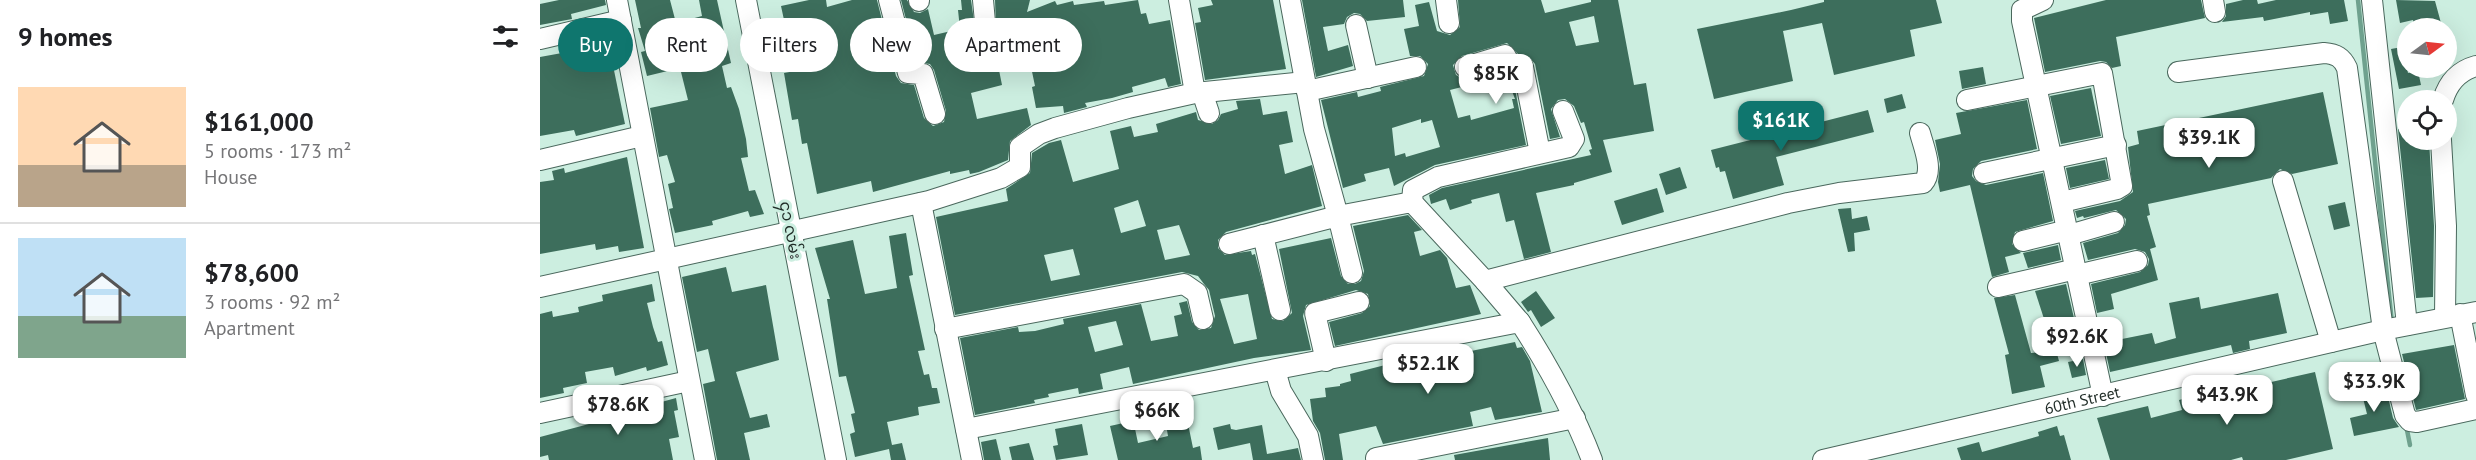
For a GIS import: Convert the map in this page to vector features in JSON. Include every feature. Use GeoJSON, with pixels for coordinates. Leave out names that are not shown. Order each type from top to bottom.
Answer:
{"type":"FeatureCollection","features":[{"type":"Feature","properties":{"kind":"street"},"geometry":{"type":"LineString","coordinates":[[617,0],[621,18]]}},
{"type":"Feature","properties":{"kind":"street","name":"၄၁ လမ်း"},"geometry":{"type":"LineString","coordinates":[[746,0],[836,460]]}},
{"type":"Feature","properties":{"kind":"street"},"geometry":{"type":"LineString","coordinates":[[889,0],[908,73],[924,74],[935,114]]}},
{"type":"Feature","properties":{"kind":"street"},"geometry":{"type":"LineString","coordinates":[[983,0],[985,18]]}},
{"type":"Feature","properties":{"kind":"street"},"geometry":{"type":"LineString","coordinates":[[1179,0],[1199,93],[1209,113]]}},
{"type":"Feature","properties":{"kind":"street"},"geometry":{"type":"LineString","coordinates":[[1290,0],[1306,86],[1352,273]]}},
{"type":"Feature","properties":{"kind":"street"},"geometry":{"type":"LineString","coordinates":[[1446,0],[1449,23]]}},
{"type":"Feature","properties":{"kind":"street"},"geometry":{"type":"LineString","coordinates":[[2043,0],[2022,10],[2036,88],[2103,396]]}},
{"type":"Feature","properties":{"kind":"street"},"geometry":{"type":"LineString","coordinates":[[2372,0],[2401,401],[2410,421],[2417,422],[2476,409]]}},
{"type":"Feature","properties":{"kind":"street"},"geometry":{"type":"LineString","coordinates":[[1356,25],[1368,78]]}},
{"type":"Feature","properties":{"kind":"street"},"geometry":{"type":"LineString","coordinates":[[540,39],[558,35]]}},
{"type":"Feature","properties":{"kind":"street"},"geometry":{"type":"LineString","coordinates":[[2178,72],[2324,52],[2334,54],[2344,60],[2394,328]]}},
{"type":"Feature","properties":{"kind":"street"},"geometry":{"type":"LineString","coordinates":[[1465,67],[1505,55],[1512,67],[1523,67],[1540,153]]}},
{"type":"Feature","properties":{"kind":"street"},"geometry":{"type":"LineString","coordinates":[[2446,90],[2457,76],[2476,66]]}},
{"type":"Feature","properties":{"kind":"street"},"geometry":{"type":"LineString","coordinates":[[540,287],[921,203],[1000,178],[1020,167],[1020,147],[1039,134],[1128,108],[1199,93],[1306,86],[1368,78],[1416,67]]}},
{"type":"Feature","properties":{"kind":"street"},"geometry":{"type":"LineString","coordinates":[[630,72],[705,460]]}},
{"type":"Feature","properties":{"kind":"street"},"geometry":{"type":"LineString","coordinates":[[1967,100],[2102,73],[2122,182],[2120,188],[2062,202]]}},
{"type":"Feature","properties":{"kind":"street"},"geometry":{"type":"LineString","coordinates":[[1563,111],[1574,139],[1572,146],[1428,180],[1413,190],[1412,202],[1485,280],[1520,322],[1553,373],[1592,460]]}},
{"type":"Feature","properties":{"kind":"street"},"geometry":{"type":"LineString","coordinates":[[1485,280],[1788,203],[1839,193],[1923,183],[1928,174],[1920,133]]}},
{"type":"Feature","properties":{"kind":"street"},"geometry":{"type":"LineString","coordinates":[[540,160],[642,136]]}},
{"type":"Feature","properties":{"kind":"street"},"geometry":{"type":"LineString","coordinates":[[1984,173],[2116,145]]}},
{"type":"Feature","properties":{"kind":"street"},"geometry":{"type":"LineString","coordinates":[[2442,150],[2446,226],[2476,395]]}},
{"type":"Feature","properties":{"kind":"street"},"geometry":{"type":"LineString","coordinates":[[2283,181],[2331,342]]}},
{"type":"Feature","properties":{"kind":"street"},"geometry":{"type":"LineString","coordinates":[[1229,244],[1338,216],[1412,202]]}},
{"type":"Feature","properties":{"kind":"street"},"geometry":{"type":"LineString","coordinates":[[921,203],[972,460]]}},
{"type":"Feature","properties":{"kind":"street"},"geometry":{"type":"LineString","coordinates":[[2023,241],[2114,222]]}},
{"type":"Feature","properties":{"kind":"street"},"geometry":{"type":"LineString","coordinates":[[1263,235],[1280,310]]}},
{"type":"Feature","properties":{"kind":"street"},"geometry":{"type":"LineString","coordinates":[[1998,287],[2137,261]]}},
{"type":"Feature","properties":{"kind":"street"},"geometry":{"type":"LineString","coordinates":[[945,329],[1184,284],[1197,293],[1203,319]]}},
{"type":"Feature","properties":{"kind":"street"},"geometry":{"type":"LineString","coordinates":[[1326,361],[1315,313],[1359,302]]}},
{"type":"Feature","properties":{"kind":"street","name":"60th Street"},"geometry":{"type":"LineString","coordinates":[[1823,460],[2460,314]]}},
{"type":"Feature","properties":{"kind":"street"},"geometry":{"type":"LineString","coordinates":[[966,429],[1520,322]]}},
{"type":"Feature","properties":{"kind":"street"},"geometry":{"type":"LineString","coordinates":[[2044,340],[2089,330]]}},
{"type":"Feature","properties":{"kind":"street"},"geometry":{"type":"LineString","coordinates":[[1275,370],[1281,391],[1308,436],[1313,460]]}},
{"type":"Feature","properties":{"kind":"street"},"geometry":{"type":"LineString","coordinates":[[540,413],[689,381]]}},
{"type":"Feature","properties":{"kind":"street"},"geometry":{"type":"LineString","coordinates":[[1376,458],[1575,418]]}},
{"type":"Feature","properties":{"kind":"building"},"geometry":{"type":"Polygon","coordinates":[[[559,0],[605,0],[606,5],[571,14],[572,18],[558,18],[558,22],[540,25],[540,4],[559,0]]]}},
{"type":"Feature","properties":{"kind":"building"},"geometry":{"type":"Polygon","coordinates":[[[635,0],[670,0],[675,18],[645,18],[645,51],[638,28],[641,28],[635,0]]]}},
{"type":"Feature","properties":{"kind":"building"},"geometry":{"type":"Polygon","coordinates":[[[699,0],[717,0],[721,18],[695,18],[702,16],[699,0]]]}},
{"type":"Feature","properties":{"kind":"building"},"geometry":{"type":"Polygon","coordinates":[[[809,0],[826,0],[827,7],[852,0],[877,0],[882,18],[850,18],[850,72],[895,72],[901,83],[914,85],[924,118],[933,126],[944,122],[946,111],[932,67],[932,26],[934,35],[944,33],[944,72],[999,72],[1002,85],[971,93],[977,119],[1027,108],[1031,125],[1010,141],[1008,160],[979,172],[970,174],[969,170],[950,174],[950,171],[873,192],[871,181],[817,194],[807,143],[802,144],[798,119],[792,120],[784,73],[838,72],[838,18],[784,18],[781,6],[809,0]]]}},
{"type":"Feature","properties":{"kind":"building"},"geometry":{"type":"Polygon","coordinates":[[[901,0],[907,0],[914,12],[920,13],[928,9],[930,18],[906,18],[901,0]]]}},
{"type":"Feature","properties":{"kind":"building"},"geometry":{"type":"Polygon","coordinates":[[[961,0],[971,0],[974,18],[959,18],[958,10],[962,10],[961,0]]]}},
{"type":"Feature","properties":{"kind":"building"},"geometry":{"type":"Polygon","coordinates":[[[995,0],[1030,0],[1027,12],[1055,1],[1057,5],[1073,1],[1074,5],[1104,1],[1105,5],[1138,0],[1141,14],[1146,13],[1149,24],[1170,20],[1181,84],[1168,87],[1165,78],[1132,87],[1133,92],[1085,103],[1087,107],[1064,113],[1063,106],[1036,108],[1032,87],[1035,86],[1032,72],[1082,72],[1082,18],[996,18],[995,0]]]}},
{"type":"Feature","properties":{"kind":"building"},"geometry":{"type":"Polygon","coordinates":[[[1211,0],[1273,0],[1286,69],[1205,80],[1195,23],[1201,22],[1198,8],[1213,5],[1211,0]]]}},
{"type":"Feature","properties":{"kind":"building"},"geometry":{"type":"Polygon","coordinates":[[[1302,0],[1403,0],[1405,17],[1367,21],[1360,14],[1354,13],[1347,17],[1344,24],[1323,27],[1328,51],[1348,45],[1353,66],[1316,77],[1302,0]]]}},
{"type":"Feature","properties":{"kind":"building"},"geometry":{"type":"Polygon","coordinates":[[[1458,0],[1541,0],[1545,13],[1591,2],[1591,0],[1618,0],[1634,85],[1646,83],[1654,131],[1603,140],[1612,172],[1574,183],[1574,185],[1536,193],[1551,252],[1524,259],[1514,220],[1506,222],[1499,193],[1471,200],[1472,203],[1450,210],[1446,199],[1431,204],[1429,195],[1442,188],[1591,155],[1589,150],[1592,149],[1584,122],[1581,123],[1574,106],[1565,99],[1558,100],[1551,109],[1560,137],[1550,139],[1535,64],[1529,57],[1519,55],[1507,43],[1462,56],[1453,65],[1456,75],[1463,79],[1499,69],[1505,76],[1450,90],[1458,118],[1470,115],[1471,120],[1514,108],[1512,99],[1515,99],[1507,78],[1513,79],[1526,145],[1435,165],[1394,186],[1389,168],[1364,174],[1366,181],[1343,188],[1321,100],[1357,92],[1358,97],[1381,91],[1380,87],[1424,76],[1428,64],[1420,56],[1410,56],[1404,29],[1419,26],[1415,5],[1429,2],[1437,31],[1450,35],[1460,27],[1458,0]],[[1594,16],[1569,22],[1576,46],[1599,42],[1594,16]],[[1421,119],[1392,128],[1395,156],[1405,153],[1406,157],[1440,147],[1432,120],[1421,123],[1421,119]]]}},
{"type":"Feature","properties":{"kind":"building"},"geometry":{"type":"Polygon","coordinates":[[[1824,0],[1936,0],[1942,23],[1910,30],[1915,56],[1834,75],[1822,23],[1783,31],[1793,81],[1714,99],[1697,29],[1791,10],[1824,2],[1824,0]]]}},
{"type":"Feature","properties":{"kind":"building"},"geometry":{"type":"Polygon","coordinates":[[[2106,0],[2201,0],[2205,18],[2116,37],[2121,66],[2112,68],[2106,62],[2100,61],[2045,72],[2034,18],[2106,0]]]}},
{"type":"Feature","properties":{"kind":"building"},"geometry":{"type":"Polygon","coordinates":[[[2257,0],[2258,4],[2276,0],[2344,0],[2348,21],[2330,24],[2328,12],[2310,15],[2310,12],[2264,21],[2263,17],[2222,22],[2226,16],[2226,4],[2257,0]]]}},
{"type":"Feature","properties":{"kind":"building"},"geometry":{"type":"Polygon","coordinates":[[[2396,0],[2435,1],[2440,18],[2399,18],[2396,0]]]}},
{"type":"Feature","properties":{"kind":"building"},"geometry":{"type":"Polygon","coordinates":[[[2397,48],[2397,78],[2420,78],[2421,85],[2399,89],[2391,49],[2397,48]]]}},
{"type":"Feature","properties":{"kind":"building"},"geometry":{"type":"Polygon","coordinates":[[[645,51],[645,68],[641,52],[645,51]]]}},
{"type":"Feature","properties":{"kind":"building"},"geometry":{"type":"Polygon","coordinates":[[[558,54],[558,72],[614,72],[625,124],[576,136],[574,130],[540,136],[540,57],[558,54]]]}},
{"type":"Feature","properties":{"kind":"building"},"geometry":{"type":"Polygon","coordinates":[[[1983,67],[1986,84],[1962,89],[1959,71],[1983,67]]]}},
{"type":"Feature","properties":{"kind":"building"},"geometry":{"type":"Polygon","coordinates":[[[646,72],[664,72],[647,76],[646,72]]]}},
{"type":"Feature","properties":{"kind":"building"},"geometry":{"type":"Polygon","coordinates":[[[681,72],[723,72],[727,88],[731,87],[739,109],[746,139],[748,157],[741,158],[749,191],[755,190],[764,214],[750,217],[748,211],[712,221],[713,225],[675,233],[669,209],[673,208],[668,184],[675,182],[667,155],[659,157],[650,108],[688,100],[681,72]]]}},
{"type":"Feature","properties":{"kind":"building"},"geometry":{"type":"Polygon","coordinates":[[[2091,88],[2101,136],[2061,144],[2050,96],[2091,88]]]}},
{"type":"Feature","properties":{"kind":"building"},"geometry":{"type":"Polygon","coordinates":[[[2323,92],[2338,164],[2292,174],[2280,169],[2271,178],[2148,204],[2150,215],[2147,216],[2156,247],[2150,249],[2158,280],[2111,294],[2114,309],[2097,313],[2091,284],[2140,272],[2148,265],[2149,259],[2145,252],[2135,249],[2088,260],[2083,243],[2118,233],[2125,225],[2126,219],[2116,210],[2084,218],[2083,216],[2077,218],[2075,211],[2120,201],[2133,192],[2128,147],[2139,144],[2137,131],[2323,92]]]}},
{"type":"Feature","properties":{"kind":"building"},"geometry":{"type":"Polygon","coordinates":[[[1902,94],[1906,108],[1887,113],[1884,99],[1902,94]]]}},
{"type":"Feature","properties":{"kind":"building"},"geometry":{"type":"Polygon","coordinates":[[[1260,99],[1263,115],[1287,111],[1293,142],[1279,145],[1285,174],[1312,165],[1322,206],[1226,232],[1218,240],[1218,248],[1225,255],[1251,251],[1252,255],[1255,254],[1272,319],[1283,321],[1292,313],[1279,249],[1331,238],[1341,276],[1348,284],[1355,284],[1361,281],[1364,271],[1353,226],[1408,215],[1422,230],[1414,232],[1420,256],[1440,250],[1447,258],[1456,288],[1470,285],[1481,314],[1335,346],[1329,322],[1362,313],[1370,306],[1368,294],[1356,290],[1306,305],[1303,316],[1311,350],[1254,358],[1133,384],[1129,367],[1100,374],[1103,389],[1079,394],[1078,388],[1048,394],[1049,397],[1034,400],[1035,403],[975,415],[960,338],[1018,327],[1019,332],[1035,331],[1064,324],[1063,319],[1141,304],[1151,341],[1178,336],[1174,316],[1182,314],[1179,303],[1187,301],[1192,322],[1199,330],[1211,328],[1215,316],[1209,290],[1198,276],[1182,272],[955,315],[936,217],[1008,201],[1006,189],[1030,173],[1032,153],[1049,143],[1061,140],[1073,182],[1119,169],[1110,131],[1131,126],[1134,137],[1158,132],[1156,124],[1196,112],[1198,120],[1212,124],[1221,114],[1238,109],[1236,101],[1260,99]],[[1138,200],[1114,208],[1121,233],[1146,226],[1138,200]],[[1179,225],[1157,230],[1165,260],[1190,255],[1179,225]],[[1073,249],[1044,255],[1051,281],[1080,275],[1073,249]],[[1248,294],[1220,299],[1234,344],[1257,339],[1248,294]],[[1116,321],[1088,327],[1095,352],[1123,345],[1116,321]]]}},
{"type":"Feature","properties":{"kind":"building"},"geometry":{"type":"Polygon","coordinates":[[[2027,100],[2037,149],[1981,161],[1973,169],[1972,176],[1976,181],[1986,185],[2043,173],[2053,221],[2015,232],[2012,244],[2021,253],[2005,257],[2009,272],[1992,277],[1970,185],[1940,192],[1938,182],[1940,164],[1935,140],[1961,134],[1956,113],[2027,100]]]}},
{"type":"Feature","properties":{"kind":"building"},"geometry":{"type":"Polygon","coordinates":[[[1868,110],[1874,132],[1776,157],[1784,185],[1733,199],[1725,171],[1720,172],[1719,167],[1716,168],[1711,150],[1868,110]]]}},
{"type":"Feature","properties":{"kind":"building"},"geometry":{"type":"Polygon","coordinates":[[[2400,150],[2430,150],[2434,226],[2433,297],[2416,298],[2400,150]]]}},
{"type":"Feature","properties":{"kind":"building"},"geometry":{"type":"Polygon","coordinates":[[[627,157],[644,248],[619,252],[618,246],[596,250],[595,244],[540,254],[540,182],[554,180],[552,171],[564,168],[565,173],[627,157]]]}},
{"type":"Feature","properties":{"kind":"building"},"geometry":{"type":"Polygon","coordinates":[[[2105,160],[2109,179],[2070,188],[2066,168],[2105,160]]]}},
{"type":"Feature","properties":{"kind":"building"},"geometry":{"type":"Polygon","coordinates":[[[1680,167],[1687,188],[1666,195],[1659,174],[1680,167]]]}},
{"type":"Feature","properties":{"kind":"building"},"geometry":{"type":"Polygon","coordinates":[[[1657,188],[1664,212],[1622,225],[1614,201],[1657,188]]]}},
{"type":"Feature","properties":{"kind":"building"},"geometry":{"type":"Polygon","coordinates":[[[2345,202],[2350,226],[2334,230],[2328,206],[2345,202]]]}},
{"type":"Feature","properties":{"kind":"building"},"geometry":{"type":"Polygon","coordinates":[[[1851,208],[1852,219],[1867,216],[1870,230],[1854,233],[1855,251],[1848,252],[1838,209],[1851,208]]]}},
{"type":"Feature","properties":{"kind":"building"},"geometry":{"type":"Polygon","coordinates":[[[906,233],[913,275],[909,276],[925,350],[918,351],[924,375],[929,374],[932,388],[937,388],[940,403],[918,407],[919,415],[887,422],[892,445],[902,443],[906,460],[891,460],[889,449],[855,457],[850,434],[855,432],[851,414],[855,413],[846,376],[839,377],[827,299],[830,299],[815,248],[853,240],[865,294],[897,288],[889,236],[906,233]]]}},
{"type":"Feature","properties":{"kind":"building"},"geometry":{"type":"Polygon","coordinates":[[[2058,245],[2061,260],[2028,268],[2023,253],[2058,245]]]}},
{"type":"Feature","properties":{"kind":"building"},"geometry":{"type":"Polygon","coordinates":[[[726,267],[732,292],[766,285],[779,360],[736,372],[750,418],[767,414],[770,427],[744,433],[750,460],[717,460],[703,384],[715,381],[708,349],[697,352],[682,277],[726,267]]]}},
{"type":"Feature","properties":{"kind":"building"},"geometry":{"type":"Polygon","coordinates":[[[652,284],[655,301],[647,303],[658,342],[662,341],[668,365],[647,371],[646,367],[615,376],[613,367],[585,372],[587,383],[563,388],[564,393],[540,398],[540,314],[552,311],[553,317],[579,312],[578,307],[603,301],[602,295],[652,284]]]}},
{"type":"Feature","properties":{"kind":"building"},"geometry":{"type":"Polygon","coordinates":[[[2066,284],[2074,318],[2046,325],[2035,291],[2066,284]]]}},
{"type":"Feature","properties":{"kind":"building"},"geometry":{"type":"Polygon","coordinates":[[[1536,291],[1555,318],[1541,327],[1531,310],[1528,312],[1521,302],[1536,291]]]}},
{"type":"Feature","properties":{"kind":"building"},"geometry":{"type":"Polygon","coordinates":[[[2278,293],[2287,333],[2249,341],[2250,349],[2233,353],[2231,345],[2110,372],[2101,329],[2115,330],[2117,340],[2152,333],[2155,344],[2176,338],[2169,303],[2199,297],[2201,309],[2278,293]]]}},
{"type":"Feature","properties":{"kind":"building"},"geometry":{"type":"Polygon","coordinates":[[[2015,295],[2031,353],[2056,350],[2059,361],[2040,366],[2045,387],[2012,394],[2005,355],[2009,354],[1994,298],[2015,295]]]}},
{"type":"Feature","properties":{"kind":"building"},"geometry":{"type":"Polygon","coordinates":[[[1515,342],[1517,348],[1522,347],[1530,361],[1542,412],[1495,420],[1491,407],[1470,412],[1473,426],[1383,444],[1376,426],[1339,434],[1343,460],[1325,460],[1320,433],[1313,421],[1310,399],[1326,397],[1325,388],[1340,386],[1340,384],[1351,381],[1350,374],[1397,362],[1397,359],[1470,347],[1471,351],[1515,342]]]}},
{"type":"Feature","properties":{"kind":"building"},"geometry":{"type":"Polygon","coordinates":[[[2454,345],[2465,399],[2416,410],[2402,354],[2454,345]]]}},
{"type":"Feature","properties":{"kind":"building"},"geometry":{"type":"Polygon","coordinates":[[[2083,359],[2086,375],[2072,378],[2068,362],[2083,359]]]}},
{"type":"Feature","properties":{"kind":"building"},"geometry":{"type":"Polygon","coordinates":[[[2315,372],[2333,449],[2286,460],[2243,460],[2242,457],[2231,460],[2110,460],[2097,418],[2148,406],[2151,418],[2182,410],[2179,400],[2190,397],[2191,401],[2249,385],[2249,387],[2315,372]]]}},
{"type":"Feature","properties":{"kind":"building"},"geometry":{"type":"Polygon","coordinates":[[[2385,384],[2393,418],[2399,427],[2354,436],[2350,418],[2367,414],[2361,390],[2385,384]]]}},
{"type":"Feature","properties":{"kind":"building"},"geometry":{"type":"Polygon","coordinates":[[[676,398],[678,410],[674,411],[679,437],[669,439],[673,460],[549,460],[548,455],[540,457],[540,437],[589,424],[588,417],[624,409],[625,412],[676,398]]]}},
{"type":"Feature","properties":{"kind":"building"},"geometry":{"type":"Polygon","coordinates":[[[1185,409],[1193,448],[1200,446],[1202,460],[1118,460],[1110,426],[1128,422],[1129,425],[1134,424],[1138,443],[1168,436],[1164,413],[1185,409]]]}},
{"type":"Feature","properties":{"kind":"building"},"geometry":{"type":"Polygon","coordinates":[[[1082,424],[1088,455],[1056,460],[1053,446],[1058,445],[1055,429],[1082,424]]]}},
{"type":"Feature","properties":{"kind":"building"},"geometry":{"type":"Polygon","coordinates":[[[1230,424],[1231,429],[1236,430],[1262,425],[1267,454],[1298,448],[1301,460],[1253,460],[1250,443],[1218,450],[1213,428],[1230,424]]]}},
{"type":"Feature","properties":{"kind":"building"},"geometry":{"type":"Polygon","coordinates":[[[2057,426],[2060,436],[2064,435],[2071,460],[1961,460],[1957,448],[1979,442],[1982,452],[2039,436],[2038,432],[2057,426]]]}},
{"type":"Feature","properties":{"kind":"building"},"geometry":{"type":"Polygon","coordinates":[[[1548,438],[1550,460],[1455,460],[1454,455],[1548,438]]]}},
{"type":"Feature","properties":{"kind":"building"},"geometry":{"type":"Polygon","coordinates":[[[996,439],[1001,460],[984,460],[981,442],[996,439]]]}},
{"type":"Feature","properties":{"kind":"building"},"geometry":{"type":"Polygon","coordinates":[[[1029,443],[1034,460],[1012,460],[1009,447],[1029,443]]]}},
{"type":"Feature","properties":{"kind":"waterway"},"geometry":{"type":"LineString","coordinates":[[2358,0],[2392,323]]}},
{"type":"Feature","properties":{"kind":"waterway"},"geometry":{"type":"LineString","coordinates":[[2406,425],[2410,445]]}}]}
